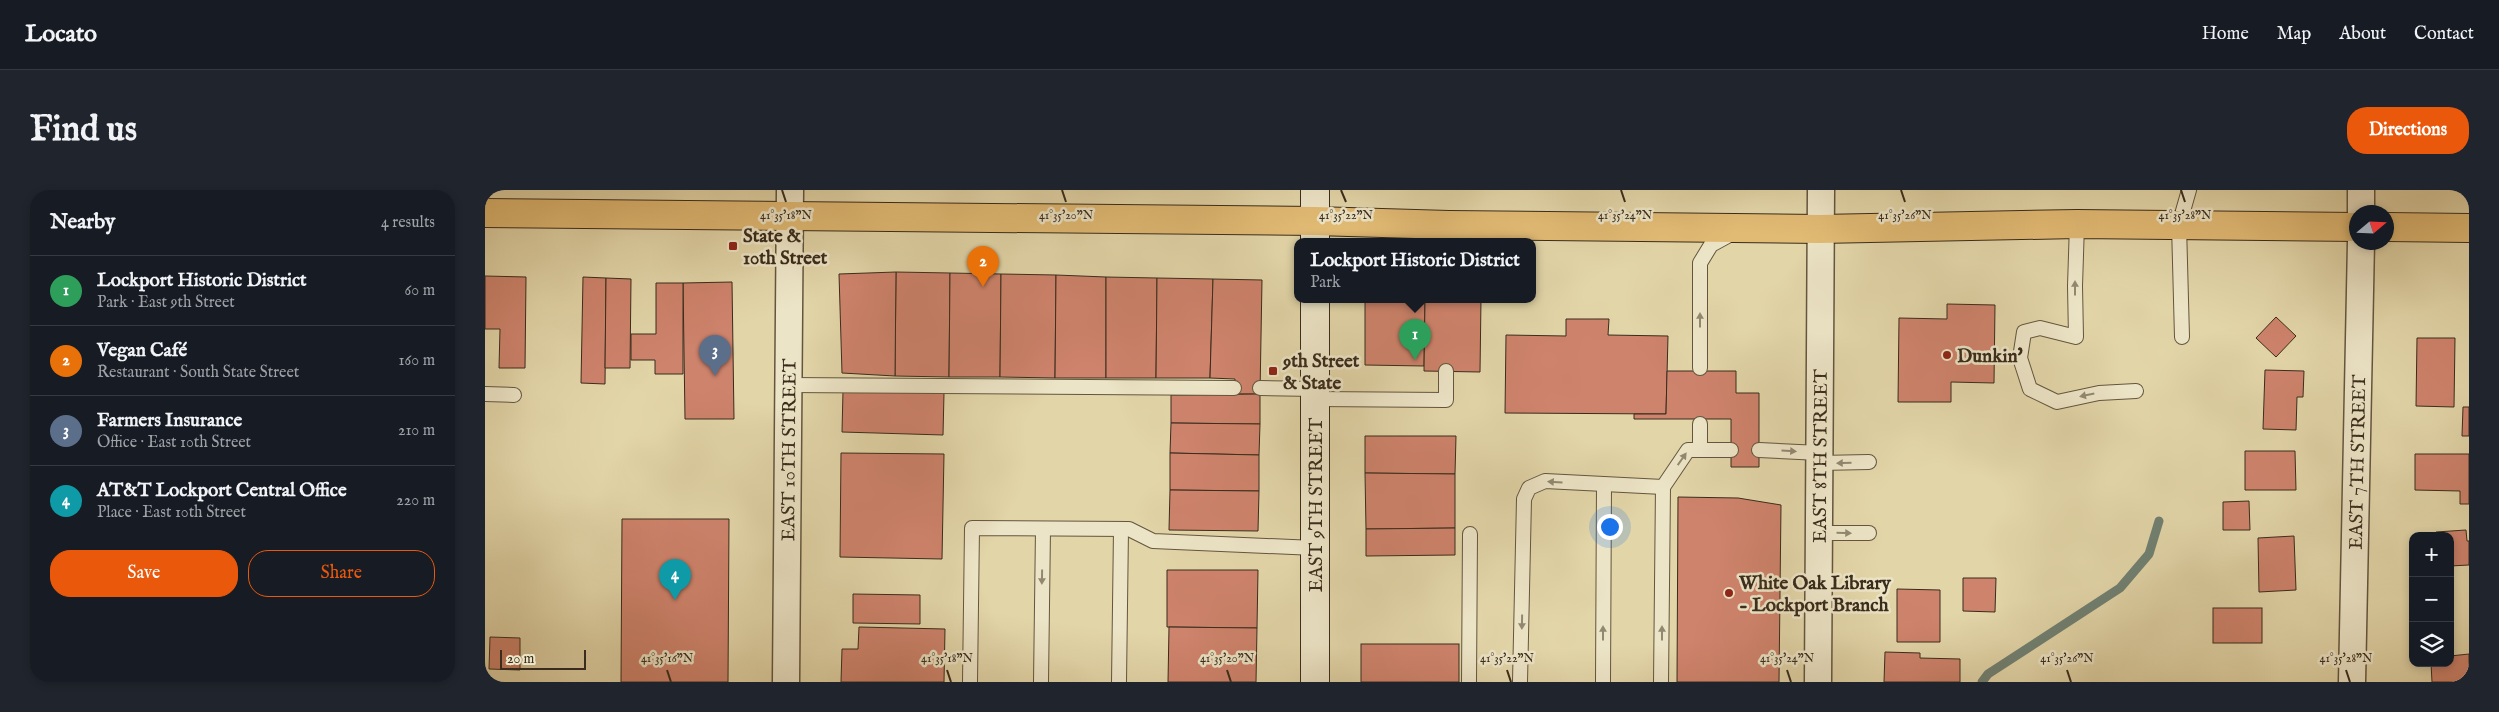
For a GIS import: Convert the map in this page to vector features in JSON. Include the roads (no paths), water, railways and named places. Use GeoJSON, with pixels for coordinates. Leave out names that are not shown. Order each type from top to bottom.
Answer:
{"type":"FeatureCollection","features":[{"type":"Feature","properties":{"kind":"main road"},"geometry":{"type":"LineString","coordinates":[[1315,190],[1315,231]]}},
{"type":"Feature","properties":{"kind":"main road"},"geometry":{"type":"LineString","coordinates":[[485,213],[790,203],[1315,231],[1449,233],[2077,224],[2349,227]]}},
{"type":"Feature","properties":{"kind":"main road"},"geometry":{"type":"LineString","coordinates":[[2394,227],[2469,228]]}},
{"type":"Feature","properties":{"kind":"main road","name":"EAST 9TH STREET"},"geometry":{"type":"LineString","coordinates":[[1315,303],[1315,682]]}},
{"type":"Feature","properties":{"kind":"street","name":"EAST 8TH STREET"},"geometry":{"type":"LineString","coordinates":[[1818,682],[1821,190]]}},
{"type":"Feature","properties":{"kind":"street"},"geometry":{"type":"LineString","coordinates":[[2361,190],[2361,205]]}},
{"type":"Feature","properties":{"kind":"street","name":"EAST 10TH STREET"},"geometry":{"type":"LineString","coordinates":[[786,682],[790,203]]}},
{"type":"Feature","properties":{"kind":"street","name":"EAST 7TH STREET"},"geometry":{"type":"LineString","coordinates":[[2352,682],[2361,250]]}},
{"type":"Feature","properties":{"kind":"lane"},"geometry":{"type":"LineString","coordinates":[[2182,337],[2179,225],[2189,190]]}},
{"type":"Feature","properties":{"kind":"lane"},"geometry":{"type":"LineString","coordinates":[[2077,224],[2075,286],[2077,337],[2040,328],[2024,332],[2020,358],[2030,388],[2057,402],[2099,393],[2136,391]]}},
{"type":"Feature","properties":{"kind":"lane"},"geometry":{"type":"LineString","coordinates":[[1700,368],[1700,263],[1711,245],[1748,228]]}},
{"type":"Feature","properties":{"kind":"lane"},"geometry":{"type":"LineString","coordinates":[[1260,388],[1315,394],[1446,400],[1447,371]]}},
{"type":"Feature","properties":{"kind":"lane"},"geometry":{"type":"LineString","coordinates":[[788,385],[1234,388]]}},
{"type":"Feature","properties":{"kind":"lane"},"geometry":{"type":"LineString","coordinates":[[485,394],[514,395]]}},
{"type":"Feature","properties":{"kind":"lane"},"geometry":{"type":"LineString","coordinates":[[1700,424],[1701,450]]}},
{"type":"Feature","properties":{"kind":"lane"},"geometry":{"type":"LineString","coordinates":[[1661,682],[1663,487],[1688,450],[1731,450]]}},
{"type":"Feature","properties":{"kind":"lane"},"geometry":{"type":"LineString","coordinates":[[1759,450],[1869,462]]}},
{"type":"Feature","properties":{"kind":"lane"},"geometry":{"type":"LineString","coordinates":[[1521,682],[1524,499],[1529,488],[1545,481],[1663,487]]}},
{"type":"Feature","properties":{"kind":"lane"},"geometry":{"type":"LineString","coordinates":[[1603,682],[1604,485]]}},
{"type":"Feature","properties":{"kind":"lane"},"geometry":{"type":"LineString","coordinates":[[970,682],[973,528],[1129,529],[1153,541],[1315,548]]}},
{"type":"Feature","properties":{"kind":"lane"},"geometry":{"type":"LineString","coordinates":[[1041,682],[1043,529]]}},
{"type":"Feature","properties":{"kind":"lane"},"geometry":{"type":"LineString","coordinates":[[1119,682],[1121,529]]}},
{"type":"Feature","properties":{"kind":"lane"},"geometry":{"type":"LineString","coordinates":[[1819,533],[1869,533]]}},
{"type":"Feature","properties":{"kind":"lane"},"geometry":{"type":"LineString","coordinates":[[1469,682],[1470,534]]}},
{"type":"Feature","properties":{"kind":"waterway"},"geometry":{"type":"LineString","coordinates":[[1982,682],[1988,674],[2120,588],[2149,554],[2159,521]]}},
{"type":"Feature","properties":{"kind":"place","name":"State & 10th Street"},"geometry":{"type":"Point","coordinates":[733,246]}},
{"type":"Feature","properties":{"kind":"place","name":"Vegan Café"},"geometry":{"type":"Point","coordinates":[983,287]}},
{"type":"Feature","properties":{"kind":"place","name":"Dunkin'"},"geometry":{"type":"Point","coordinates":[1947,355]}},
{"type":"Feature","properties":{"kind":"place","name":"Lockport Historic District"},"geometry":{"type":"Point","coordinates":[1415,360]}},
{"type":"Feature","properties":{"kind":"place","name":"9th Street & State"},"geometry":{"type":"Point","coordinates":[1273,371]}},
{"type":"Feature","properties":{"kind":"place","name":"Farmers Insurance"},"geometry":{"type":"Point","coordinates":[715,376]}},
{"type":"Feature","properties":{"kind":"place","name":"White Oak Library - Lockport Branch"},"geometry":{"type":"Point","coordinates":[1729,593]}},
{"type":"Feature","properties":{"kind":"place","name":"AT&T Lockport Central Office"},"geometry":{"type":"Point","coordinates":[675,600]}}]}
